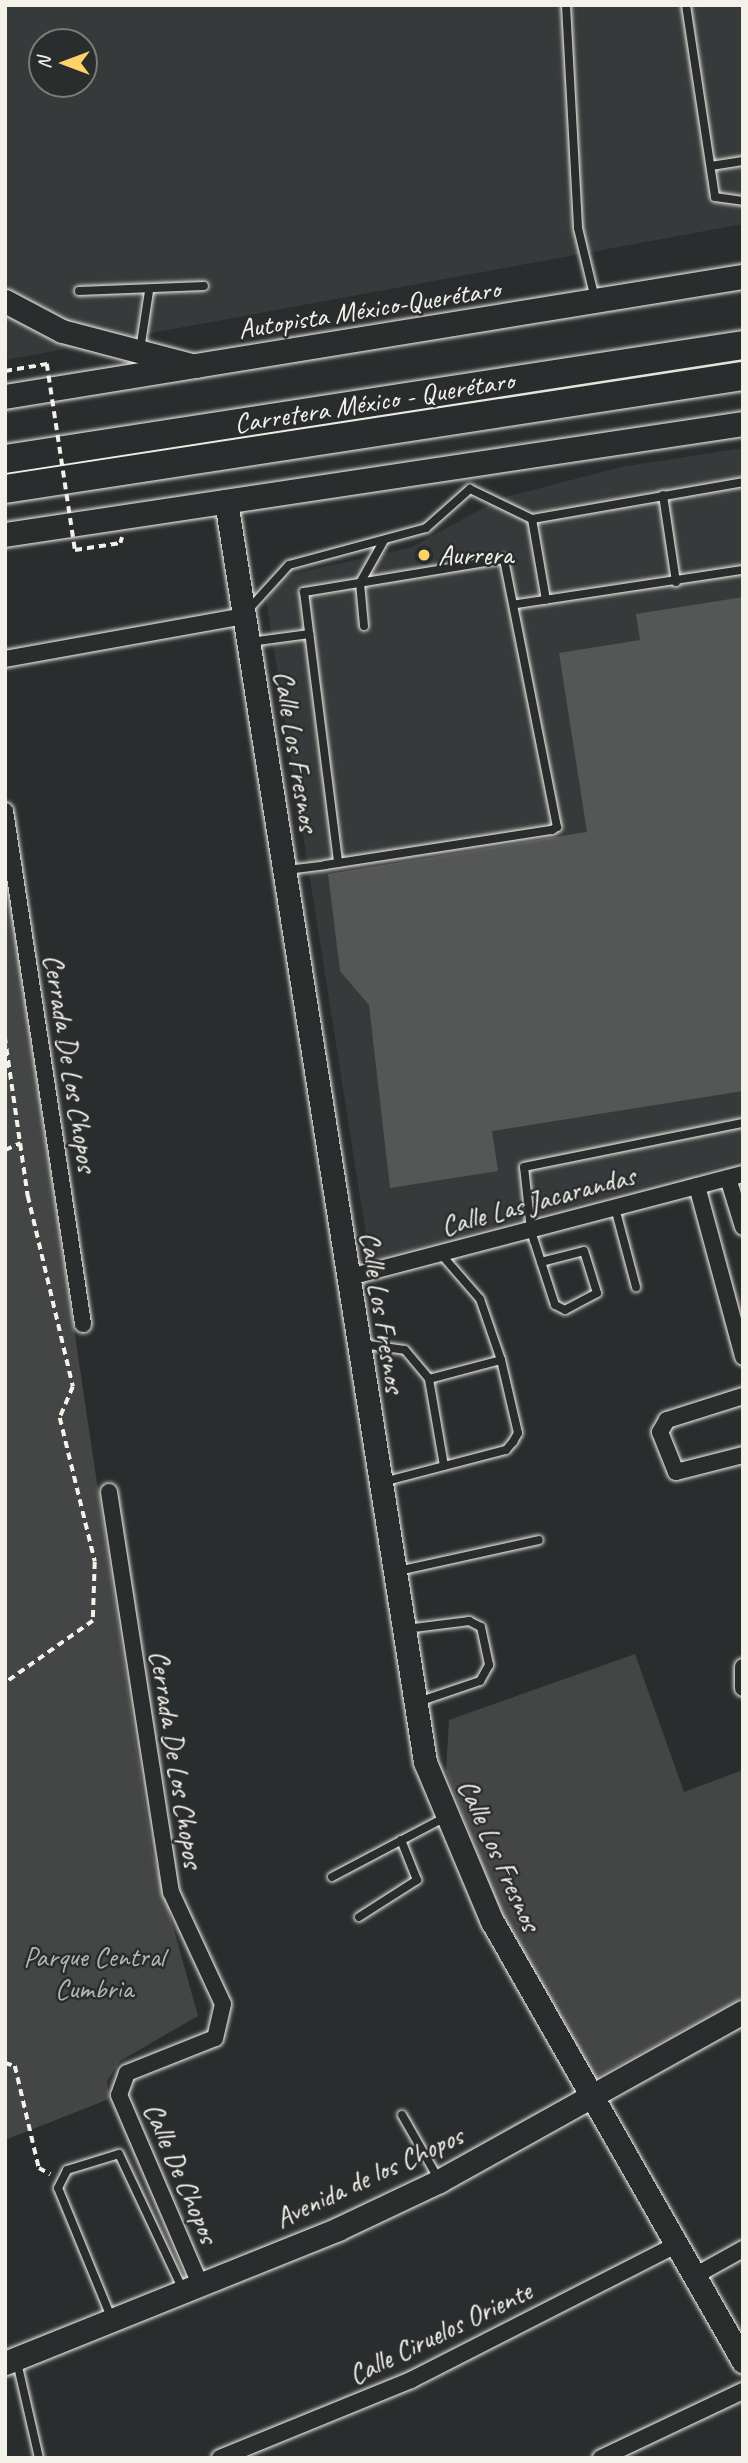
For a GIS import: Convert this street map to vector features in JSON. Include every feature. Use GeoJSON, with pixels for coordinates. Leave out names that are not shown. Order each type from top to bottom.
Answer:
{"type":"FeatureCollection","features":[{"type":"Feature","properties":{"kind":"highway","name":"Carretera México - Querétaro"},"geometry":{"type":"LineString","coordinates":[[5,459],[743,345]]}},
{"type":"Feature","properties":{"kind":"highway","name":"Carretera México - Querétaro"},"geometry":{"type":"LineString","coordinates":[[5,488],[743,376]]}},
{"type":"Feature","properties":{"kind":"main road","name":"Autopista México-Querétaro"},"geometry":{"type":"LineString","coordinates":[[5,397],[201,368],[743,277]]}},
{"type":"Feature","properties":{"kind":"main road"},"geometry":{"type":"LineString","coordinates":[[5,535],[226,500],[468,477],[743,424]]}},
{"type":"Feature","properties":{"kind":"street"},"geometry":{"type":"LineString","coordinates":[[5,301],[62,331],[201,368]]}},
{"type":"Feature","properties":{"kind":"street","name":"Calle Los Fresnos"},"geometry":{"type":"LineString","coordinates":[[226,500],[412,1704],[446,1817],[492,1921],[743,2361]]}},
{"type":"Feature","properties":{"kind":"street"},"geometry":{"type":"LineString","coordinates":[[5,659],[244,615]]}},
{"type":"Feature","properties":{"kind":"street","name":"Cerrada De Los Chopos"},"geometry":{"type":"LineString","coordinates":[[5,810],[83,1324]]}},
{"type":"Feature","properties":{"kind":"street"},"geometry":{"type":"LineString","coordinates":[[736,1176],[743,1227]]}},
{"type":"Feature","properties":{"kind":"street","name":"Calle Las Jacarandas"},"geometry":{"type":"LineString","coordinates":[[346,1278],[736,1176]]}},
{"type":"Feature","properties":{"kind":"street"},"geometry":{"type":"LineString","coordinates":[[697,1186],[743,1357]]}},
{"type":"Feature","properties":{"kind":"street"},"geometry":{"type":"LineString","coordinates":[[743,1396],[667,1420],[660,1432],[676,1472],[743,1455]]}},
{"type":"Feature","properties":{"kind":"street","name":"Cerrada De Los Chopos"},"geometry":{"type":"LineString","coordinates":[[109,1492],[171,1892],[223,2004],[222,2024],[215,2038],[119,2081]]}},
{"type":"Feature","properties":{"kind":"street"},"geometry":{"type":"LineString","coordinates":[[743,1667],[743,1688]]}},
{"type":"Feature","properties":{"kind":"street","name":"Avenida de los Chopos"},"geometry":{"type":"LineString","coordinates":[[11,2360],[192,2287],[439,2181],[743,2012]]}},
{"type":"Feature","properties":{"kind":"street","name":"Calle De Chopos"},"geometry":{"type":"LineString","coordinates":[[119,2081],[119,2095],[192,2287]]}},
{"type":"Feature","properties":{"kind":"street","name":"Calle Ciruelos Oriente"},"geometry":{"type":"LineString","coordinates":[[220,2458],[411,2380],[678,2244]]}},
{"type":"Feature","properties":{"kind":"street"},"geometry":{"type":"LineString","coordinates":[[696,2275],[743,2249]]}},
{"type":"Feature","properties":{"kind":"street"},"geometry":{"type":"LineString","coordinates":[[601,2458],[743,2391]]}},
{"type":"Feature","properties":{"kind":"lane"},"geometry":{"type":"LineString","coordinates":[[566,5],[578,228],[596,302]]}},
{"type":"Feature","properties":{"kind":"lane"},"geometry":{"type":"LineString","coordinates":[[686,5],[718,201],[743,201]]}},
{"type":"Feature","properties":{"kind":"lane"},"geometry":{"type":"LineString","coordinates":[[711,166],[743,161]]}},
{"type":"Feature","properties":{"kind":"lane"},"geometry":{"type":"LineString","coordinates":[[79,291],[149,291],[204,286]]}},
{"type":"Feature","properties":{"kind":"lane"},"geometry":{"type":"LineString","coordinates":[[139,351],[149,291]]}},
{"type":"Feature","properties":{"kind":"lane"},"geometry":{"type":"LineString","coordinates":[[244,615],[289,565],[426,528],[468,477],[531,519],[743,482]]}},
{"type":"Feature","properties":{"kind":"lane"},"geometry":{"type":"LineString","coordinates":[[663,495],[676,582]]}},
{"type":"Feature","properties":{"kind":"lane"},"geometry":{"type":"LineString","coordinates":[[531,519],[546,600]]}},
{"type":"Feature","properties":{"kind":"lane"},"geometry":{"type":"LineString","coordinates":[[364,626],[360,583],[384,540]]}},
{"type":"Feature","properties":{"kind":"lane"},"geometry":{"type":"LineString","coordinates":[[284,871],[338,863],[551,830],[558,821],[510,568],[495,556],[304,592],[338,863]]}},
{"type":"Feature","properties":{"kind":"lane"},"geometry":{"type":"LineString","coordinates":[[517,604],[743,570]]}},
{"type":"Feature","properties":{"kind":"lane"},"geometry":{"type":"LineString","coordinates":[[249,642],[309,634]]}},
{"type":"Feature","properties":{"kind":"lane"},"geometry":{"type":"LineString","coordinates":[[541,1262],[583,1251],[597,1293],[558,1308],[541,1262],[531,1230],[521,1173],[529,1164],[743,1123]]}},
{"type":"Feature","properties":{"kind":"lane"},"geometry":{"type":"LineString","coordinates":[[615,1208],[636,1287]]}},
{"type":"Feature","properties":{"kind":"lane"},"geometry":{"type":"LineString","coordinates":[[378,1484],[506,1450],[518,1433],[500,1360],[480,1299],[440,1253]]}},
{"type":"Feature","properties":{"kind":"lane"},"geometry":{"type":"LineString","coordinates":[[356,1343],[405,1350],[429,1379],[444,1466]]}},
{"type":"Feature","properties":{"kind":"lane"},"geometry":{"type":"LineString","coordinates":[[429,1379],[500,1360]]}},
{"type":"Feature","properties":{"kind":"lane"},"geometry":{"type":"LineString","coordinates":[[391,1572],[539,1540]]}},
{"type":"Feature","properties":{"kind":"lane"},"geometry":{"type":"LineString","coordinates":[[401,1631],[468,1621],[481,1627],[489,1665],[480,1681],[412,1704]]}},
{"type":"Feature","properties":{"kind":"lane"},"geometry":{"type":"LineString","coordinates":[[332,1877],[446,1817]]}},
{"type":"Feature","properties":{"kind":"lane"},"geometry":{"type":"LineString","coordinates":[[359,1917],[417,1880],[401,1840]]}},
{"type":"Feature","properties":{"kind":"lane"},"geometry":{"type":"LineString","coordinates":[[402,2115],[439,2181]]}},
{"type":"Feature","properties":{"kind":"lane"},"geometry":{"type":"LineString","coordinates":[[112,2319],[58,2178],[119,2154],[192,2287]]}},
{"type":"Feature","properties":{"kind":"lane"},"geometry":{"type":"LineString","coordinates":[[11,2360],[39,2458]]}},
{"type":"Feature","properties":{"kind":"path"},"geometry":{"type":"LineString","coordinates":[[5,371],[47,364],[75,550],[120,544]]}},
{"type":"Feature","properties":{"kind":"path"},"geometry":{"type":"LineString","coordinates":[[5,1037],[21,1143],[73,1387],[60,1418],[95,1562],[93,1621],[5,1682]]}},
{"type":"Feature","properties":{"kind":"path"},"geometry":{"type":"LineString","coordinates":[[5,1150],[21,1143]]}},
{"type":"Feature","properties":{"kind":"path"},"geometry":{"type":"LineString","coordinates":[[5,2063],[15,2066],[39,2168],[58,2178]]}},
{"type":"Feature","properties":{"kind":"shaded area"},"geometry":{"type":"Polygon","coordinates":[[[5,5],[743,5],[743,224],[5,360],[5,5]]]}},
{"type":"Feature","properties":{"kind":"shaded area"},"geometry":{"type":"Polygon","coordinates":[[[743,448],[743,1160],[370,1260],[266,599],[285,576],[412,547],[502,498],[621,467],[743,448]]]}},
{"type":"Feature","properties":{"kind":"green space","name":"Parque Central Cumbria"},"geometry":{"type":"Polygon","coordinates":[[[5,867],[152,1851],[198,2016],[120,2061],[107,2081],[109,2099],[5,2140],[5,867]]]}},
{"type":"Feature","properties":{"kind":"green space"},"geometry":{"type":"Polygon","coordinates":[[[635,1654],[684,1792],[743,1770],[743,1997],[588,2082],[502,1916],[446,1771],[449,1720],[635,1654]]]}},
{"type":"Feature","properties":{"kind":"building"},"geometry":{"type":"Polygon","coordinates":[[[743,597],[743,1091],[492,1131],[498,1171],[390,1188],[369,1005],[340,971],[328,874],[587,832],[559,653],[640,640],[636,614],[743,597]]]}},
{"type":"Feature","properties":{"kind":"place","name":"Aurrera"},"geometry":{"type":"Point","coordinates":[424,555]}}]}
